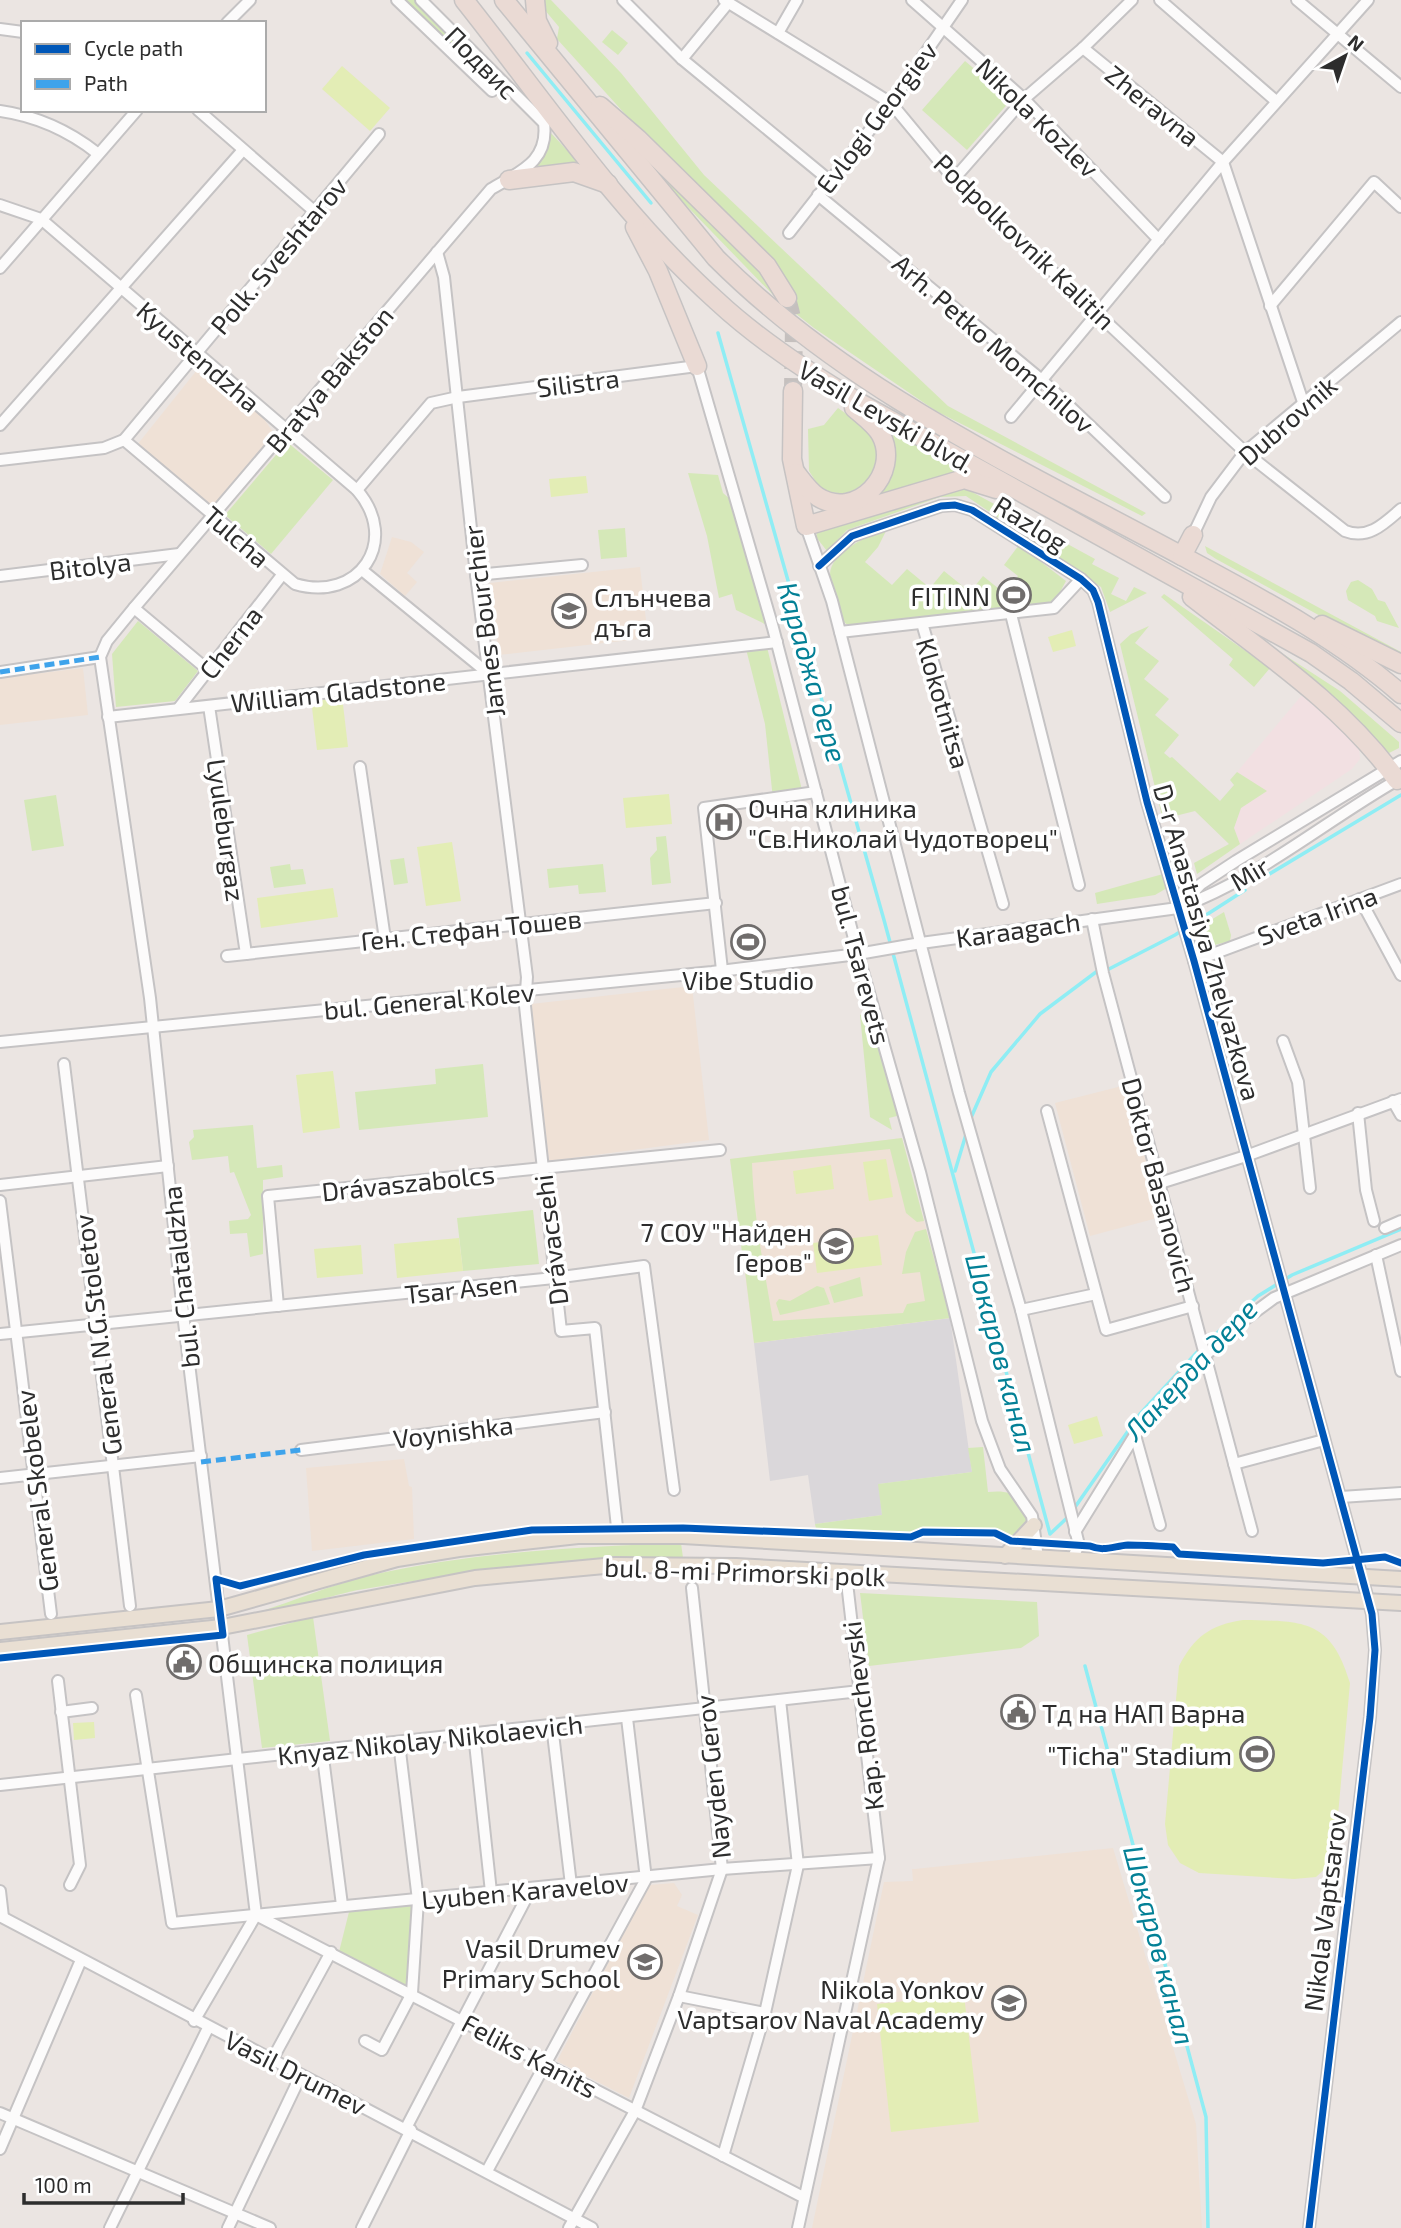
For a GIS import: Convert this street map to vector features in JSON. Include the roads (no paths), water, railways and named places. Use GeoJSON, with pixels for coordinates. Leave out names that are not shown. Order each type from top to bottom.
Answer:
{"type":"FeatureCollection","features":[{"type":"Feature","properties":{"kind":"highway","name":"Vasil Levski blvd."},"geometry":{"type":"LineString","coordinates":[[464,0],[664,250],[751,330],[813,375],[1311,653],[1401,723]]}},
{"type":"Feature","properties":{"kind":"highway","name":"Vasil Levski blvd."},"geometry":{"type":"LineString","coordinates":[[504,0],[716,258],[751,293],[819,349],[925,418],[1241,587],[1350,654],[1401,694]]}},
{"type":"Feature","properties":{"kind":"highway"},"geometry":{"type":"LineString","coordinates":[[535,0],[537,21],[565,75],[628,130],[767,266],[787,298]]}},
{"type":"Feature","properties":{"kind":"highway"},"geometry":{"type":"LineString","coordinates":[[536,91],[544,123],[578,145]]}},
{"type":"Feature","properties":{"kind":"highway"},"geometry":{"type":"LineString","coordinates":[[509,180],[574,173],[615,191],[658,271],[697,366]]}},
{"type":"Feature","properties":{"kind":"highway"},"geometry":{"type":"LineString","coordinates":[[794,470],[818,497],[843,503],[866,495],[875,487],[886,466],[885,449],[877,430],[813,375]]}},
{"type":"Feature","properties":{"kind":"highway"},"geometry":{"type":"LineString","coordinates":[[793,391],[794,470],[806,526],[964,479],[1046,507]]}},
{"type":"Feature","properties":{"kind":"highway"},"geometry":{"type":"LineString","coordinates":[[1182,556],[1193,535]]}},
{"type":"Feature","properties":{"kind":"highway"},"geometry":{"type":"LineString","coordinates":[[1144,561],[1324,701],[1397,772]]}},
{"type":"Feature","properties":{"kind":"highway"},"geometry":{"type":"LineString","coordinates":[[1241,587],[1401,664]]}},
{"type":"Feature","properties":{"kind":"main road"},"geometry":{"type":"LineString","coordinates":[[1006,1556],[1034,1525]]}},
{"type":"Feature","properties":{"kind":"main road","name":"bul. 8-mi Primorski polk"},"geometry":{"type":"LineString","coordinates":[[0,1632],[219,1609],[397,1559],[458,1549],[578,1536],[683,1536],[1363,1579],[1401,1579]]}},
{"type":"Feature","properties":{"kind":"main road"},"geometry":{"type":"LineString","coordinates":[[1038,1558],[1049,1582],[1072,1559]]}},
{"type":"Feature","properties":{"kind":"main road","name":"bul. 8-mi Primorski polk"},"geometry":{"type":"LineString","coordinates":[[0,1650],[222,1627],[405,1590],[540,1571],[684,1564],[1401,1603]]}},
{"type":"Feature","properties":{"kind":"street"},"geometry":{"type":"LineString","coordinates":[[229,21],[250,0]]}},
{"type":"Feature","properties":{"kind":"street"},"geometry":{"type":"LineString","coordinates":[[397,0],[492,91]]}},
{"type":"Feature","properties":{"kind":"street","name":"Подвис"},"geometry":{"type":"LineString","coordinates":[[421,0],[544,123]]}},
{"type":"Feature","properties":{"kind":"street"},"geometry":{"type":"LineString","coordinates":[[623,0],[682,59],[829,180]]}},
{"type":"Feature","properties":{"kind":"street"},"geometry":{"type":"LineString","coordinates":[[778,33],[797,0]]}},
{"type":"Feature","properties":{"kind":"street","name":"Nikola Kozlev"},"geometry":{"type":"LineString","coordinates":[[912,0],[1024,99],[1159,240]]}},
{"type":"Feature","properties":{"kind":"street","name":"Evlogi Georgiev"},"geometry":{"type":"LineString","coordinates":[[789,233],[891,103],[962,0]]}},
{"type":"Feature","properties":{"kind":"street"},"geometry":{"type":"LineString","coordinates":[[954,179],[1024,99],[1083,48],[1132,0]]}},
{"type":"Feature","properties":{"kind":"street"},"geometry":{"type":"LineString","coordinates":[[1160,0],[1276,101]]}},
{"type":"Feature","properties":{"kind":"street"},"geometry":{"type":"LineString","coordinates":[[1297,0],[1401,87]]}},
{"type":"Feature","properties":{"kind":"street"},"geometry":{"type":"LineString","coordinates":[[1011,417],[1100,314],[1223,162],[1368,0]]}},
{"type":"Feature","properties":{"kind":"street"},"geometry":{"type":"LineString","coordinates":[[682,59],[726,1]]}},
{"type":"Feature","properties":{"kind":"street","name":"Podpolkovnik Kalitin"},"geometry":{"type":"LineString","coordinates":[[726,1],[891,103],[954,179],[1245,452],[1354,534],[1379,528],[1401,509]]}},
{"type":"Feature","properties":{"kind":"street"},"geometry":{"type":"LineString","coordinates":[[0,29],[21,32]]}},
{"type":"Feature","properties":{"kind":"street","name":"Zheravna"},"geometry":{"type":"LineString","coordinates":[[1083,48],[1223,162]]}},
{"type":"Feature","properties":{"kind":"street"},"geometry":{"type":"LineString","coordinates":[[0,111],[43,121],[78,138],[97,153]]}},
{"type":"Feature","properties":{"kind":"street"},"geometry":{"type":"LineString","coordinates":[[0,268],[135,112]]}},
{"type":"Feature","properties":{"kind":"street"},"geometry":{"type":"LineString","coordinates":[[200,112],[314,211]]}},
{"type":"Feature","properties":{"kind":"street","name":"Bratya Bakston"},"geometry":{"type":"LineString","coordinates":[[100,657],[107,641],[164,572],[491,189],[528,167],[542,151],[544,123]]}},
{"type":"Feature","properties":{"kind":"street","name":"Polk. Sveshtarov"},"geometry":{"type":"LineString","coordinates":[[124,440],[379,134]]}},
{"type":"Feature","properties":{"kind":"street"},"geometry":{"type":"LineString","coordinates":[[0,425],[243,149]]}},
{"type":"Feature","properties":{"kind":"street"},"geometry":{"type":"LineString","coordinates":[[1223,162],[1304,405]]}},
{"type":"Feature","properties":{"kind":"street"},"geometry":{"type":"LineString","coordinates":[[1270,306],[1374,183],[1401,206]]}},
{"type":"Feature","properties":{"kind":"street","name":"Arh. Petko Momchilov"},"geometry":{"type":"LineString","coordinates":[[818,195],[1044,380],[1165,497]]}},
{"type":"Feature","properties":{"kind":"street","name":"Kyustendzha"},"geometry":{"type":"LineString","coordinates":[[0,205],[41,219],[195,354],[357,490],[373,513],[376,533],[373,552],[362,570]]}},
{"type":"Feature","properties":{"kind":"street","name":"James Bourchier"},"geometry":{"type":"LineString","coordinates":[[437,251],[444,277],[476,575],[520,924],[526,992]]}},
{"type":"Feature","properties":{"kind":"street","name":"Dubrovnik"},"geometry":{"type":"LineString","coordinates":[[1193,535],[1211,496],[1245,452],[1401,322]]}},
{"type":"Feature","properties":{"kind":"street","name":"Silistra"},"geometry":{"type":"LineString","coordinates":[[357,490],[431,403],[458,397],[697,366]]}},
{"type":"Feature","properties":{"kind":"street","name":"bul. Tsarevets"},"geometry":{"type":"LineString","coordinates":[[697,366],[863,953],[982,1421],[1000,1469],[1026,1507],[1034,1525],[1038,1558]]}},
{"type":"Feature","properties":{"kind":"street"},"geometry":{"type":"LineString","coordinates":[[0,460],[104,448],[124,440]]}},
{"type":"Feature","properties":{"kind":"street","name":"Tulcha"},"geometry":{"type":"LineString","coordinates":[[124,440],[295,584],[326,589],[341,585],[362,570]]}},
{"type":"Feature","properties":{"kind":"street","name":"Razlog"},"geometry":{"type":"LineString","coordinates":[[819,566],[852,536],[941,506],[955,505],[972,510],[1081,579],[1093,590],[1098,601]]}},
{"type":"Feature","properties":{"kind":"street"},"geometry":{"type":"LineString","coordinates":[[806,526],[840,632],[963,1104],[1021,1310],[1079,1545],[1072,1559]]}},
{"type":"Feature","properties":{"kind":"street","name":"Bitolya"},"geometry":{"type":"LineString","coordinates":[[0,576],[179,555]]}},
{"type":"Feature","properties":{"kind":"street"},"geometry":{"type":"LineString","coordinates":[[157,557],[164,562],[164,572]]}},
{"type":"Feature","properties":{"kind":"street"},"geometry":{"type":"LineString","coordinates":[[476,575],[582,565]]}},
{"type":"Feature","properties":{"kind":"street"},"geometry":{"type":"LineString","coordinates":[[362,570],[489,674]]}},
{"type":"Feature","properties":{"kind":"street","name":"Cherna"},"geometry":{"type":"LineString","coordinates":[[178,709],[282,575]]}},
{"type":"Feature","properties":{"kind":"street"},"geometry":{"type":"LineString","coordinates":[[840,632],[1054,608],[1081,579]]}},
{"type":"Feature","properties":{"kind":"street","name":"D-r Anastasiya Zhelyazkova"},"geometry":{"type":"LineString","coordinates":[[1098,601],[1144,791],[1194,961],[1278,1275],[1280,1294],[1363,1579]]}},
{"type":"Feature","properties":{"kind":"street"},"geometry":{"type":"LineString","coordinates":[[134,608],[208,670]]}},
{"type":"Feature","properties":{"kind":"street"},"geometry":{"type":"LineString","coordinates":[[1011,614],[1079,885]]}},
{"type":"Feature","properties":{"kind":"street","name":"Klokotnitsa"},"geometry":{"type":"LineString","coordinates":[[922,623],[1003,904]]}},
{"type":"Feature","properties":{"kind":"street","name":"William Gladstone"},"geometry":{"type":"LineString","coordinates":[[108,717],[776,642]]}},
{"type":"Feature","properties":{"kind":"street"},"geometry":{"type":"LineString","coordinates":[[0,672],[100,657]]}},
{"type":"Feature","properties":{"kind":"street","name":"bul. Chataldzha"},"geometry":{"type":"LineString","coordinates":[[100,657],[153,1025],[183,1314],[256,1915]]}},
{"type":"Feature","properties":{"kind":"street","name":"Lyuleburgaz"},"geometry":{"type":"LineString","coordinates":[[209,706],[246,954]]}},
{"type":"Feature","properties":{"kind":"street"},"geometry":{"type":"LineString","coordinates":[[360,767],[385,939]]}},
{"type":"Feature","properties":{"kind":"street","name":"Mir"},"geometry":{"type":"LineString","coordinates":[[1178,908],[1200,884],[1397,772]]}},
{"type":"Feature","properties":{"kind":"street","name":"Mir"},"geometry":{"type":"LineString","coordinates":[[1178,908],[1209,897],[1247,875],[1397,772]]}},
{"type":"Feature","properties":{"kind":"street"},"geometry":{"type":"LineString","coordinates":[[722,970],[704,808],[816,792]]}},
{"type":"Feature","properties":{"kind":"street","name":"Sveta Irina"},"geometry":{"type":"LineString","coordinates":[[1194,961],[1360,899],[1399,889]]}},
{"type":"Feature","properties":{"kind":"street"},"geometry":{"type":"LineString","coordinates":[[1360,899],[1401,975]]}},
{"type":"Feature","properties":{"kind":"street","name":"Ген. Стефан Тошев"},"geometry":{"type":"LineString","coordinates":[[227,956],[716,903]]}},
{"type":"Feature","properties":{"kind":"street","name":"Karaagach"},"geometry":{"type":"LineString","coordinates":[[863,953],[1178,908]]}},
{"type":"Feature","properties":{"kind":"street","name":"Doktor Basanovich"},"geometry":{"type":"LineString","coordinates":[[1092,919],[1102,969],[1252,1531]]}},
{"type":"Feature","properties":{"kind":"street","name":"bul. General Kolev"},"geometry":{"type":"LineString","coordinates":[[0,1042],[153,1025],[526,992],[863,953]]}},
{"type":"Feature","properties":{"kind":"street","name":"Drávacsehi"},"geometry":{"type":"LineString","coordinates":[[526,992],[542,1169],[561,1331],[594,1328],[618,1536]]}},
{"type":"Feature","properties":{"kind":"street"},"geometry":{"type":"LineString","coordinates":[[1283,1041],[1298,1082],[1310,1188]]}},
{"type":"Feature","properties":{"kind":"street","name":"General N.G.Stoletov"},"geometry":{"type":"LineString","coordinates":[[64,1064],[130,1606]]}},
{"type":"Feature","properties":{"kind":"street"},"geometry":{"type":"LineString","coordinates":[[1160,1183],[1246,1156],[1397,1100],[1401,1115]]}},
{"type":"Feature","properties":{"kind":"street"},"geometry":{"type":"LineString","coordinates":[[1047,1111],[1106,1330],[1193,1306]]}},
{"type":"Feature","properties":{"kind":"street"},"geometry":{"type":"LineString","coordinates":[[1358,1113],[1366,1190],[1374,1222]]}},
{"type":"Feature","properties":{"kind":"street","name":"Drávaszabolcs"},"geometry":{"type":"LineString","coordinates":[[278,1306],[268,1196],[720,1150]]}},
{"type":"Feature","properties":{"kind":"street"},"geometry":{"type":"LineString","coordinates":[[0,1185],[168,1166]]}},
{"type":"Feature","properties":{"kind":"street","name":"General Skobelev"},"geometry":{"type":"LineString","coordinates":[[0,1201],[51,1614]]}},
{"type":"Feature","properties":{"kind":"street"},"geometry":{"type":"LineString","coordinates":[[1385,1228],[1401,1221]]}},
{"type":"Feature","properties":{"kind":"street"},"geometry":{"type":"LineString","coordinates":[[1074,1528],[1135,1435],[1204,1348],[1280,1294],[1401,1245]]}},
{"type":"Feature","properties":{"kind":"street"},"geometry":{"type":"LineString","coordinates":[[1376,1255],[1401,1371]]}},
{"type":"Feature","properties":{"kind":"street","name":"Tsar Asen"},"geometry":{"type":"LineString","coordinates":[[183,1314],[554,1278],[644,1266],[674,1490]]}},
{"type":"Feature","properties":{"kind":"street"},"geometry":{"type":"LineString","coordinates":[[1021,1310],[1096,1294]]}},
{"type":"Feature","properties":{"kind":"street"},"geometry":{"type":"LineString","coordinates":[[0,1334],[183,1314]]}},
{"type":"Feature","properties":{"kind":"street","name":"Voynishka"},"geometry":{"type":"LineString","coordinates":[[301,1450],[605,1412]]}},
{"type":"Feature","properties":{"kind":"street"},"geometry":{"type":"LineString","coordinates":[[1135,1435],[1160,1525]]}},
{"type":"Feature","properties":{"kind":"street"},"geometry":{"type":"LineString","coordinates":[[1234,1464],[1324,1440]]}},
{"type":"Feature","properties":{"kind":"street"},"geometry":{"type":"LineString","coordinates":[[0,1478],[201,1456]]}},
{"type":"Feature","properties":{"kind":"street"},"geometry":{"type":"LineString","coordinates":[[1341,1497],[1401,1493]]}},
{"type":"Feature","properties":{"kind":"street","name":"Kap. Ronchevski"},"geometry":{"type":"LineString","coordinates":[[803,2197],[879,1858],[846,1574]]}},
{"type":"Feature","properties":{"kind":"street","name":"Nikola Vaptsarov"},"geometry":{"type":"LineString","coordinates":[[1309,2228],[1370,1717],[1374,1650],[1369,1601],[1363,1579]]}},
{"type":"Feature","properties":{"kind":"street","name":"Nayden Gerov"},"geometry":{"type":"LineString","coordinates":[[572,2223],[635,2111],[679,1996],[722,1869],[692,1588]]}},
{"type":"Feature","properties":{"kind":"street"},"geometry":{"type":"LineString","coordinates":[[58,1681],[80,1865],[70,1885]]}},
{"type":"Feature","properties":{"kind":"street","name":"Knyaz Nikolay Nikolaevich"},"geometry":{"type":"LineString","coordinates":[[0,1785],[860,1691]]}},
{"type":"Feature","properties":{"kind":"street"},"geometry":{"type":"LineString","coordinates":[[136,1695],[148,1768]]}},
{"type":"Feature","properties":{"kind":"street"},"geometry":{"type":"LineString","coordinates":[[723,2156],[765,2014],[798,1865],[780,1700]]}},
{"type":"Feature","properties":{"kind":"street"},"geometry":{"type":"LineString","coordinates":[[61,1712],[92,1708]]}},
{"type":"Feature","properties":{"kind":"street"},"geometry":{"type":"LineString","coordinates":[[487,2171],[646,1879],[627,1718]]}},
{"type":"Feature","properties":{"kind":"street"},"geometry":{"type":"LineString","coordinates":[[552,1725],[571,1885]]}},
{"type":"Feature","properties":{"kind":"street"},"geometry":{"type":"LineString","coordinates":[[474,1734],[491,1892]]}},
{"type":"Feature","properties":{"kind":"street"},"geometry":{"type":"LineString","coordinates":[[365,2041],[382,2050],[412,1993],[418,1900],[398,1743]]}},
{"type":"Feature","properties":{"kind":"street"},"geometry":{"type":"LineString","coordinates":[[322,1750],[342,1905]]}},
{"type":"Feature","properties":{"kind":"street","name":"Lyuben Karavelov"},"geometry":{"type":"LineString","coordinates":[[148,1768],[172,1923],[342,1905],[646,1879],[722,1869],[879,1858]]}},
{"type":"Feature","properties":{"kind":"street"},"geometry":{"type":"LineString","coordinates":[[362,2228],[408,2129],[531,1889]]}},
{"type":"Feature","properties":{"kind":"street"},"geometry":{"type":"LineString","coordinates":[[0,1891],[1,1919]]}},
{"type":"Feature","properties":{"kind":"street"},"geometry":{"type":"LineString","coordinates":[[194,2021],[256,1915]]}},
{"type":"Feature","properties":{"kind":"street","name":"Feliks Kanits"},"geometry":{"type":"LineString","coordinates":[[256,1915],[464,2019],[803,2197]]}},
{"type":"Feature","properties":{"kind":"street","name":"Vasil Drumev"},"geometry":{"type":"LineString","coordinates":[[1,1919],[487,2171],[572,2223],[592,2228]]}},
{"type":"Feature","properties":{"kind":"street"},"geometry":{"type":"LineString","coordinates":[[272,2060],[331,1952]]}},
{"type":"Feature","properties":{"kind":"street"},"geometry":{"type":"LineString","coordinates":[[0,2149],[81,1960]]}},
{"type":"Feature","properties":{"kind":"street"},"geometry":{"type":"LineString","coordinates":[[679,1996],[765,2014]]}},
{"type":"Feature","properties":{"kind":"street"},"geometry":{"type":"LineString","coordinates":[[110,2228],[208,2028]]}},
{"type":"Feature","properties":{"kind":"street"},"geometry":{"type":"LineString","coordinates":[[228,2228],[301,2075]]}},
{"type":"Feature","properties":{"kind":"street"},"geometry":{"type":"LineString","coordinates":[[0,2113],[270,2228]]}},
{"type":"Feature","properties":{"kind":"street"},"geometry":{"type":"LineString","coordinates":[[798,2228],[803,2197]]}},
{"type":"Feature","properties":{"kind":"waterway","name":"Караджа дере"},"geometry":{"type":"LineString","coordinates":[[527,53],[651,203]]}},
{"type":"Feature","properties":{"kind":"waterway","name":"Караджа дере"},"geometry":{"type":"LineString","coordinates":[[718,333],[884,920],[1050,1534],[1069,1516]]}},
{"type":"Feature","properties":{"kind":"waterway"},"geometry":{"type":"LineString","coordinates":[[1266,876],[1401,795]]}},
{"type":"Feature","properties":{"kind":"waterway"},"geometry":{"type":"LineString","coordinates":[[970,1120],[991,1072],[1040,1014],[1096,972],[1109,969],[1175,935],[1245,890]]}},
{"type":"Feature","properties":{"kind":"waterway"},"geometry":{"type":"LineString","coordinates":[[955,1171],[967,1131]]}},
{"type":"Feature","properties":{"kind":"waterway","name":"Лакерда дере"},"geometry":{"type":"LineString","coordinates":[[1206,1343],[1258,1296],[1292,1275],[1401,1229]]}},
{"type":"Feature","properties":{"kind":"waterway","name":"Лакерда дере"},"geometry":{"type":"LineString","coordinates":[[1073,1510],[1140,1414],[1200,1349]]}},
{"type":"Feature","properties":{"kind":"waterway","name":"Шокаров канал"},"geometry":{"type":"LineString","coordinates":[[1085,1666],[1206,2117],[1208,2228]]}},
{"type":"Feature","properties":{"kind":"tunnel"},"geometry":{"type":"LineString","coordinates":[[787,298],[794,325],[793,391]]}},
{"type":"Feature","properties":{"kind":"place","name":"FITINN"},"geometry":{"type":"Point","coordinates":[1014,595]}},
{"type":"Feature","properties":{"kind":"place","name":"Слънчева дъга"},"geometry":{"type":"Point","coordinates":[569,611]}},
{"type":"Feature","properties":{"kind":"place","name":"Очна клиника \"Св.Николай Чудотворец\""},"geometry":{"type":"Point","coordinates":[724,822]}},
{"type":"Feature","properties":{"kind":"place","name":"Vibe Studio"},"geometry":{"type":"Point","coordinates":[748,942]}},
{"type":"Feature","properties":{"kind":"place","name":"7 СОУ \"Найден Геров\""},"geometry":{"type":"Point","coordinates":[836,1246]}},
{"type":"Feature","properties":{"kind":"place","name":"Общинска полиция"},"geometry":{"type":"Point","coordinates":[184,1662]}},
{"type":"Feature","properties":{"kind":"place","name":"Тд на НАП Варна"},"geometry":{"type":"Point","coordinates":[1018,1712]}},
{"type":"Feature","properties":{"kind":"place","name":"\"Ticha\" Stadium"},"geometry":{"type":"Point","coordinates":[1257,1754]}},
{"type":"Feature","properties":{"kind":"place","name":"Vasil Drumev Primary School"},"geometry":{"type":"Point","coordinates":[645,1962]}},
{"type":"Feature","properties":{"kind":"place","name":"Nikola Yonkov Vaptsarov Naval Academy"},"geometry":{"type":"Point","coordinates":[1009,2003]}}]}
